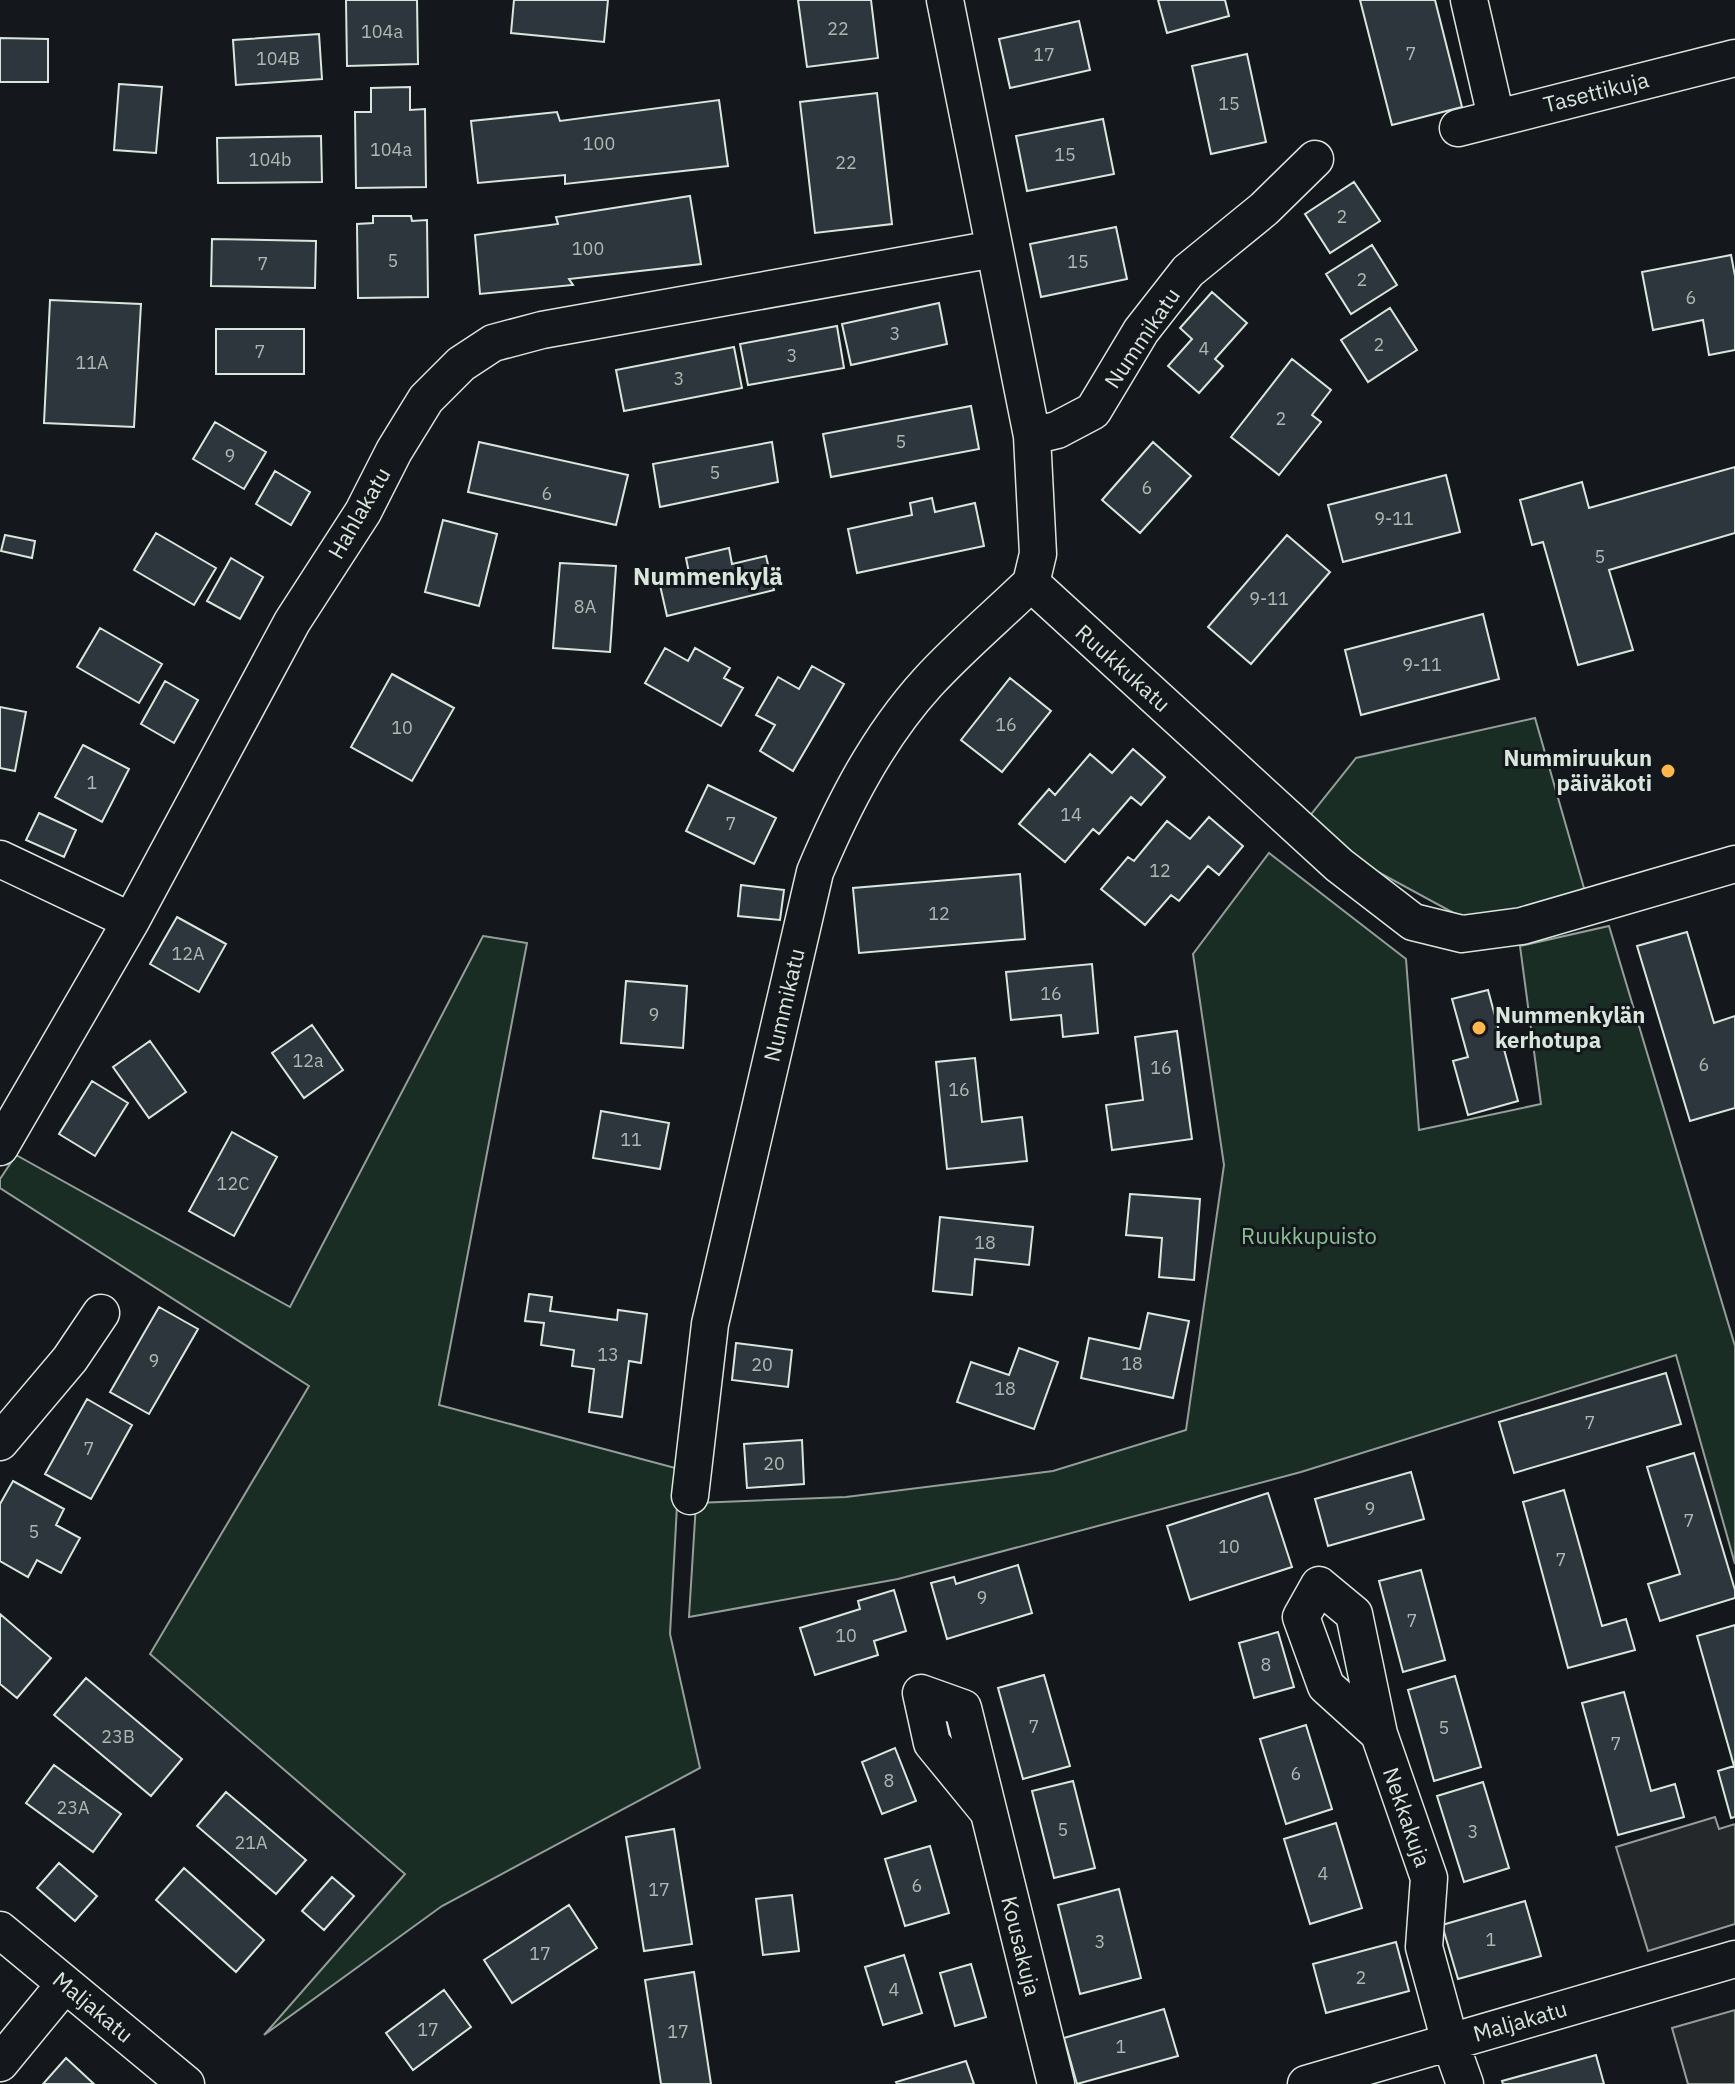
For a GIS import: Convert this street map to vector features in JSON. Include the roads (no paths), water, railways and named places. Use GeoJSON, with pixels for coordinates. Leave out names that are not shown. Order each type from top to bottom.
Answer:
{"type":"FeatureCollection","features":[{"type":"Feature","properties":{"kind":"street"},"geometry":{"type":"LineString","coordinates":[[945,0],[1032,436],[1038,554],[1031,583]]}},
{"type":"Feature","properties":{"kind":"street"},"geometry":{"type":"LineString","coordinates":[[1469,0],[1496,117]]}},
{"type":"Feature","properties":{"kind":"street","name":"Tasettikuja"},"geometry":{"type":"LineString","coordinates":[[1458,128],[1735,58]]}},
{"type":"Feature","properties":{"kind":"street","name":"Nummikatu"},"geometry":{"type":"LineString","coordinates":[[1032,436],[1057,430],[1093,411],[1141,331],[1188,271],[1264,209],[1315,159]]}},
{"type":"Feature","properties":{"kind":"street","name":"Hahlakatu"},"geometry":{"type":"LineString","coordinates":[[0,1147],[131,921],[292,622],[363,512],[394,451],[426,399],[461,364],[493,343],[542,330],[994,249]]}},
{"type":"Feature","properties":{"kind":"street","name":"Nummikatu"},"geometry":{"type":"LineString","coordinates":[[690,1496],[710,1324],[815,872],[840,812],[874,754],[928,682],[1031,583]]}},
{"type":"Feature","properties":{"kind":"street","name":"Ruukkukatu"},"geometry":{"type":"LineString","coordinates":[[1031,583],[1339,865],[1413,922],[1462,934],[1522,926],[1735,864]]}},
{"type":"Feature","properties":{"kind":"street"},"geometry":{"type":"LineString","coordinates":[[0,859],[131,921]]}},
{"type":"Feature","properties":{"kind":"street"},"geometry":{"type":"LineString","coordinates":[[0,1442],[70,1359],[101,1313]]}},
{"type":"Feature","properties":{"kind":"street","name":"Nekkakuja"},"geometry":{"type":"LineString","coordinates":[[1379,1734],[1429,1878],[1424,1947],[1465,2084]]}},
{"type":"Feature","properties":{"kind":"street","name":"Kousakuja"},"geometry":{"type":"LineString","coordinates":[[986,1809],[1056,2084]]}},
{"type":"Feature","properties":{"kind":"street","name":"Maljakatu"},"geometry":{"type":"LineString","coordinates":[[0,1930],[186,2084]]}},
{"type":"Feature","properties":{"kind":"street","name":"Maljakatu"},"geometry":{"type":"LineString","coordinates":[[1306,2084],[1735,1959]]}},
{"type":"Feature","properties":{"kind":"street"},"geometry":{"type":"LineString","coordinates":[[0,2063],[65,1984]]}},
{"type":"Feature","properties":{"kind":"place","name":"Nummiruukun päiväkoti"},"geometry":{"type":"Point","coordinates":[1668,771]}},
{"type":"Feature","properties":{"kind":"place","name":"Nummenkylän kerhotupa"},"geometry":{"type":"Point","coordinates":[1479,1028]}},
{"type":"Feature","properties":{"kind":"district","name":"Nummenkylä"},"geometry":{"type":"Point","coordinates":[708,577]}},
{"type":"Feature","properties":{"kind":"park label","name":"Ruukkupuisto"},"geometry":{"type":"Point","coordinates":[1309,1236]}}]}
